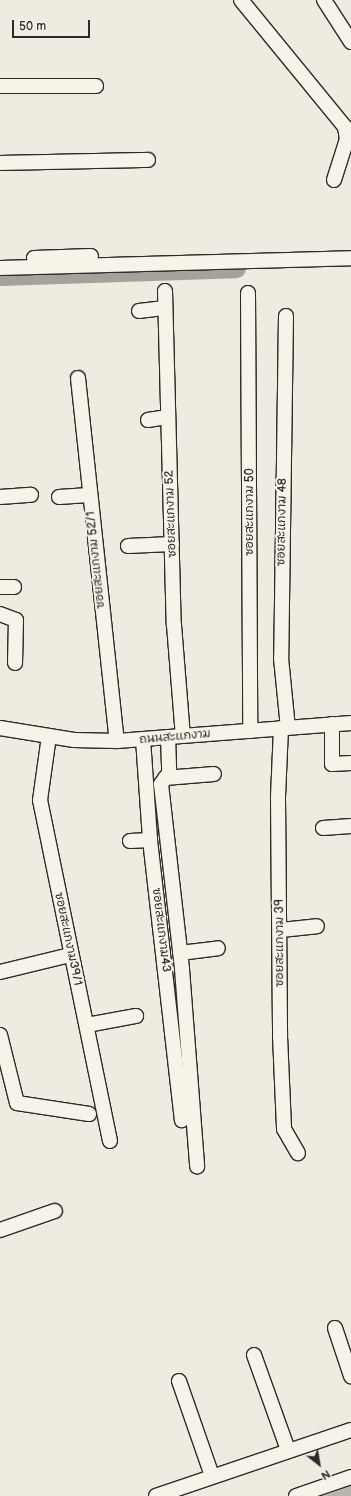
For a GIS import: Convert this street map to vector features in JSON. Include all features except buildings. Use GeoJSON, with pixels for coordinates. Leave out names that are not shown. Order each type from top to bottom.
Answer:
{"type":"FeatureCollection","features":[{"type":"Feature","properties":{"kind":"street"},"geometry":{"type":"LineString","coordinates":[[241,0],[345,127],[347,139],[334,180]]}},
{"type":"Feature","properties":{"kind":"street"},"geometry":{"type":"LineString","coordinates":[[324,0],[351,42]]}},
{"type":"Feature","properties":{"kind":"street"},"geometry":{"type":"LineString","coordinates":[[0,86],[96,86]]}},
{"type":"Feature","properties":{"kind":"street"},"geometry":{"type":"LineString","coordinates":[[0,163],[148,160]]}},
{"type":"Feature","properties":{"kind":"street"},"geometry":{"type":"LineString","coordinates":[[0,258],[91,256]]}},
{"type":"Feature","properties":{"kind":"street"},"geometry":{"type":"LineString","coordinates":[[0,268],[351,258]]}},
{"type":"Feature","properties":{"kind":"street","name":"ซอยสะแกงาม 52"},"geometry":{"type":"LineString","coordinates":[[165,291],[174,625],[183,736]]}},
{"type":"Feature","properties":{"kind":"street","name":"ซอยสะแกงาม 50"},"geometry":{"type":"LineString","coordinates":[[248,293],[250,731]]}},
{"type":"Feature","properties":{"kind":"street"},"geometry":{"type":"LineString","coordinates":[[139,311],[166,308]]}},
{"type":"Feature","properties":{"kind":"street","name":"ซอยสะแกงาม 48"},"geometry":{"type":"LineString","coordinates":[[284,728],[281,658],[286,316]]}},
{"type":"Feature","properties":{"kind":"street","name":"ซอยสะแกงาม 52/1"},"geometry":{"type":"LineString","coordinates":[[78,378],[89,495],[117,741]]}},
{"type":"Feature","properties":{"kind":"street"},"geometry":{"type":"LineString","coordinates":[[148,420],[168,417]]}},
{"type":"Feature","properties":{"kind":"street"},"geometry":{"type":"LineString","coordinates":[[0,497],[31,495]]}},
{"type":"Feature","properties":{"kind":"street"},"geometry":{"type":"LineString","coordinates":[[59,497],[89,495]]}},
{"type":"Feature","properties":{"kind":"street"},"geometry":{"type":"LineString","coordinates":[[128,546],[172,544]]}},
{"type":"Feature","properties":{"kind":"street"},"geometry":{"type":"LineString","coordinates":[[0,587],[14,587]]}},
{"type":"Feature","properties":{"kind":"street"},"geometry":{"type":"LineString","coordinates":[[0,614],[16,620],[15,663]]}},
{"type":"Feature","properties":{"kind":"street","name":"ถนนสะแกงาม"},"geometry":{"type":"LineString","coordinates":[[0,728],[49,736],[117,741],[351,723]]}},
{"type":"Feature","properties":{"kind":"street"},"geometry":{"type":"LineString","coordinates":[[332,724],[332,764],[351,762]]}},
{"type":"Feature","properties":{"kind":"street","name":"ซอยสะแกงาม 39"},"geometry":{"type":"LineString","coordinates":[[284,728],[278,798],[284,1129],[298,1153]]}},
{"type":"Feature","properties":{"kind":"street","name":"ซอยสะแกงาม39/1"},"geometry":{"type":"LineString","coordinates":[[49,736],[40,800],[70,954],[87,1025],[110,1141]]}},
{"type":"Feature","properties":{"kind":"street"},"geometry":{"type":"LineString","coordinates":[[168,737],[169,773],[161,784],[180,953],[197,1166]]}},
{"type":"Feature","properties":{"kind":"street","name":"ซอยสะแกงาม43"},"geometry":{"type":"LineString","coordinates":[[143,739],[150,840],[182,1120]]}},
{"type":"Feature","properties":{"kind":"street"},"geometry":{"type":"LineString","coordinates":[[165,778],[214,774]]}},
{"type":"Feature","properties":{"kind":"street"},"geometry":{"type":"LineString","coordinates":[[323,828],[351,826]]}},
{"type":"Feature","properties":{"kind":"street"},"geometry":{"type":"LineString","coordinates":[[130,842],[150,840]]}},
{"type":"Feature","properties":{"kind":"street"},"geometry":{"type":"LineString","coordinates":[[281,930],[317,926]]}},
{"type":"Feature","properties":{"kind":"street"},"geometry":{"type":"LineString","coordinates":[[180,953],[218,948]]}},
{"type":"Feature","properties":{"kind":"street"},"geometry":{"type":"LineString","coordinates":[[0,972],[70,954]]}},
{"type":"Feature","properties":{"kind":"street"},"geometry":{"type":"LineString","coordinates":[[87,1025],[136,1016]]}},
{"type":"Feature","properties":{"kind":"street"},"geometry":{"type":"LineString","coordinates":[[0,1035],[17,1103],[88,1114]]}},
{"type":"Feature","properties":{"kind":"street"},"geometry":{"type":"LineString","coordinates":[[0,1230],[55,1210]]}},
{"type":"Feature","properties":{"kind":"street"},"geometry":{"type":"LineString","coordinates":[[335,1328],[351,1376]]}},
{"type":"Feature","properties":{"kind":"street"},"geometry":{"type":"LineString","coordinates":[[254,1355],[288,1450]]}},
{"type":"Feature","properties":{"kind":"street"},"geometry":{"type":"LineString","coordinates":[[178,1381],[212,1476]]}},
{"type":"Feature","properties":{"kind":"street"},"geometry":{"type":"LineString","coordinates":[[156,1496],[288,1450],[351,1430]]}},
{"type":"Feature","properties":{"kind":"street"},"geometry":{"type":"LineString","coordinates":[[301,1495],[351,1477]]}},
{"type":"Feature","properties":{"kind":"waterway"},"geometry":{"type":"LineString","coordinates":[[0,276],[236,268]]}}]}
